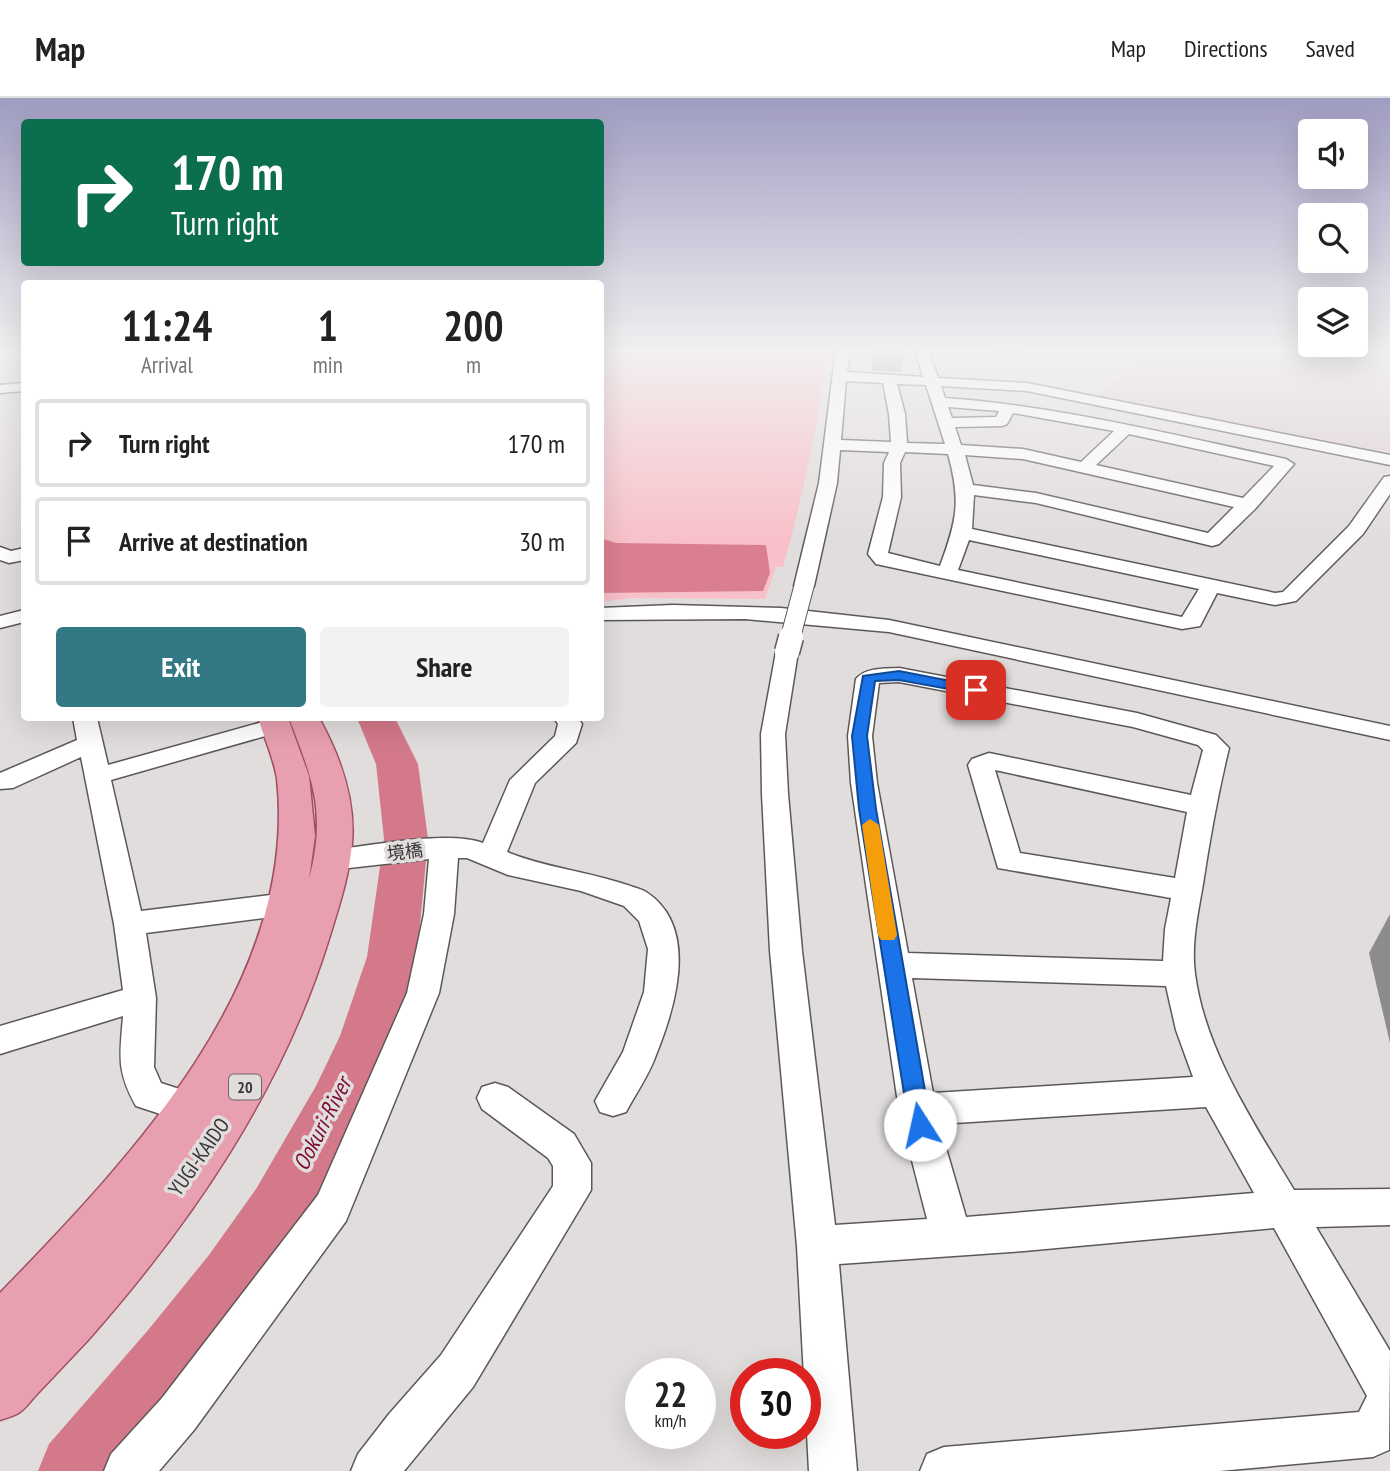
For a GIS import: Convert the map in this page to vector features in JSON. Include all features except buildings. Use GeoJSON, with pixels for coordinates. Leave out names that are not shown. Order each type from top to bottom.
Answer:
{"type":"FeatureCollection","features":[{"type":"Feature","properties":{"kind":"main road","name":"YUGI-KAIDO"},"geometry":{"type":"LineString","coordinates":[[0,1392],[104,1280],[166,1204],[208,1113],[243,1016],[266,967],[287,904],[299,838],[298,804],[285,721]]}},
{"type":"Feature","properties":{"kind":"main road","name":"YUGI-KAIDO"},"geometry":{"type":"LineString","coordinates":[[0,1332],[121,1200],[208,1113],[270,1042],[309,947],[331,860],[336,819],[320,752],[286,721]]}},
{"type":"Feature","properties":{"kind":"street"},"geometry":{"type":"LineString","coordinates":[[833,1471],[817,1246],[786,951],[773,734],[787,652],[828,483],[837,413]]}},
{"type":"Feature","properties":{"kind":"street"},"geometry":{"type":"LineString","coordinates":[[897,413],[899,447],[892,463],[892,497],[878,554],[883,560],[1182,623],[1192,621],[1210,586]]}},
{"type":"Feature","properties":{"kind":"street"},"geometry":{"type":"LineString","coordinates":[[943,413],[956,449],[966,489],[962,533],[947,573]]}},
{"type":"Feature","properties":{"kind":"street"},"geometry":{"type":"LineString","coordinates":[[946,423],[1002,421],[1005,413]]}},
{"type":"Feature","properties":{"kind":"street"},"geometry":{"type":"LineString","coordinates":[[1039,413],[1286,464]]}},
{"type":"Feature","properties":{"kind":"street"},"geometry":{"type":"LineString","coordinates":[[1158,413],[1390,460]]}},
{"type":"Feature","properties":{"kind":"street"},"geometry":{"type":"LineString","coordinates":[[1084,467],[1124,430]]}},
{"type":"Feature","properties":{"kind":"street"},"geometry":{"type":"LineString","coordinates":[[966,489],[1036,498],[1212,540],[1249,505],[1303,442]]}},
{"type":"Feature","properties":{"kind":"street"},"geometry":{"type":"LineString","coordinates":[[834,445],[1005,452],[1084,467],[1249,505]]}},
{"type":"Feature","properties":{"kind":"street"},"geometry":{"type":"LineString","coordinates":[[962,533],[1275,599],[1289,597],[1356,530],[1390,481]]}},
{"type":"Feature","properties":{"kind":"street"},"geometry":{"type":"LineString","coordinates":[[0,552],[9,557],[21,555]]}},
{"type":"Feature","properties":{"kind":"street"},"geometry":{"type":"LineString","coordinates":[[604,614],[738,611],[879,624],[974,642],[1390,733]]}},
{"type":"Feature","properties":{"kind":"street"},"geometry":{"type":"LineString","coordinates":[[0,622],[21,617]]}},
{"type":"Feature","properties":{"kind":"street"},"geometry":{"type":"LineString","coordinates":[[944,1471],[1038,1468],[1373,1434],[1390,1395],[1216,1091],[1193,1030],[1179,974],[1180,929],[1202,806],[1216,748],[1207,740],[1161,724],[928,680],[877,676],[868,679],[860,736],[862,760],[892,965],[917,1110],[952,1237]]}},
{"type":"Feature","properties":{"kind":"street"},"geometry":{"type":"LineString","coordinates":[[97,776],[282,721]]}},
{"type":"Feature","properties":{"kind":"street"},"geometry":{"type":"LineString","coordinates":[[492,855],[523,780],[567,738],[570,724],[568,721]]}},
{"type":"Feature","properties":{"kind":"street"},"geometry":{"type":"LineString","coordinates":[[0,781],[4,782],[88,731],[129,924],[140,998],[137,1067],[140,1080],[149,1095],[208,1113]]}},
{"type":"Feature","properties":{"kind":"street"},"geometry":{"type":"LineString","coordinates":[[1187,890],[1008,861],[981,765],[989,761],[1202,806]]}},
{"type":"Feature","properties":{"kind":"street"},"geometry":{"type":"LineString","coordinates":[[128,1471],[178,1414],[332,1208],[423,993],[439,914],[439,848]]}},
{"type":"Feature","properties":{"kind":"street","name":"境橋"},"geometry":{"type":"LineString","coordinates":[[331,860],[439,848],[470,848],[518,868],[585,882],[635,899],[653,916],[664,949],[660,992],[639,1056],[613,1101]]}},
{"type":"Feature","properties":{"kind":"street"},"geometry":{"type":"LineString","coordinates":[[129,924],[287,904]]}},
{"type":"Feature","properties":{"kind":"street"},"geometry":{"type":"LineString","coordinates":[[892,965],[1179,974]]}},
{"type":"Feature","properties":{"kind":"street"},"geometry":{"type":"LineString","coordinates":[[0,1040],[140,998]]}},
{"type":"Feature","properties":{"kind":"street"},"geometry":{"type":"LineString","coordinates":[[917,1110],[1216,1091]]}},
{"type":"Feature","properties":{"kind":"street"},"geometry":{"type":"LineString","coordinates":[[375,1471],[405,1430],[457,1371],[572,1190],[572,1163],[561,1146],[495,1098]]}},
{"type":"Feature","properties":{"kind":"street"},"geometry":{"type":"LineString","coordinates":[[817,1246],[1284,1209],[1390,1207]]}},
{"type":"Feature","properties":{"kind":"shaded area"},"geometry":{"type":"Polygon","coordinates":[[[604,413],[818,413],[783,567],[776,567],[765,599],[632,598],[604,602],[604,413]]]}},
{"type":"Feature","properties":{"kind":"shaded area"},"geometry":{"type":"Polygon","coordinates":[[[1184,413],[1390,413],[1390,455],[1184,413]]]}},
{"type":"Feature","properties":{"kind":"shaded area"},"geometry":{"type":"Polygon","coordinates":[[[604,539],[616,543],[766,545],[770,573],[763,591],[604,593],[604,539]]]}},
{"type":"Feature","properties":{"kind":"waterway","name":"Ookuri-River"},"geometry":{"type":"LineString","coordinates":[[76,1471],[174,1354],[232,1278],[278,1210],[336,1103],[367,1036],[392,957],[406,839],[397,764],[377,721]]}},
{"type":"Feature","properties":{"kind":"slow traffic"},"geometry":{"type":"LineString","coordinates":[[870,825],[888,935]]}},
{"type":"Feature","properties":{"kind":"route"},"geometry":{"type":"LineString","coordinates":[[920,1125],[892,965],[864,783],[860,736],[868,679],[872,677],[899,676],[976,690]]}}]}
